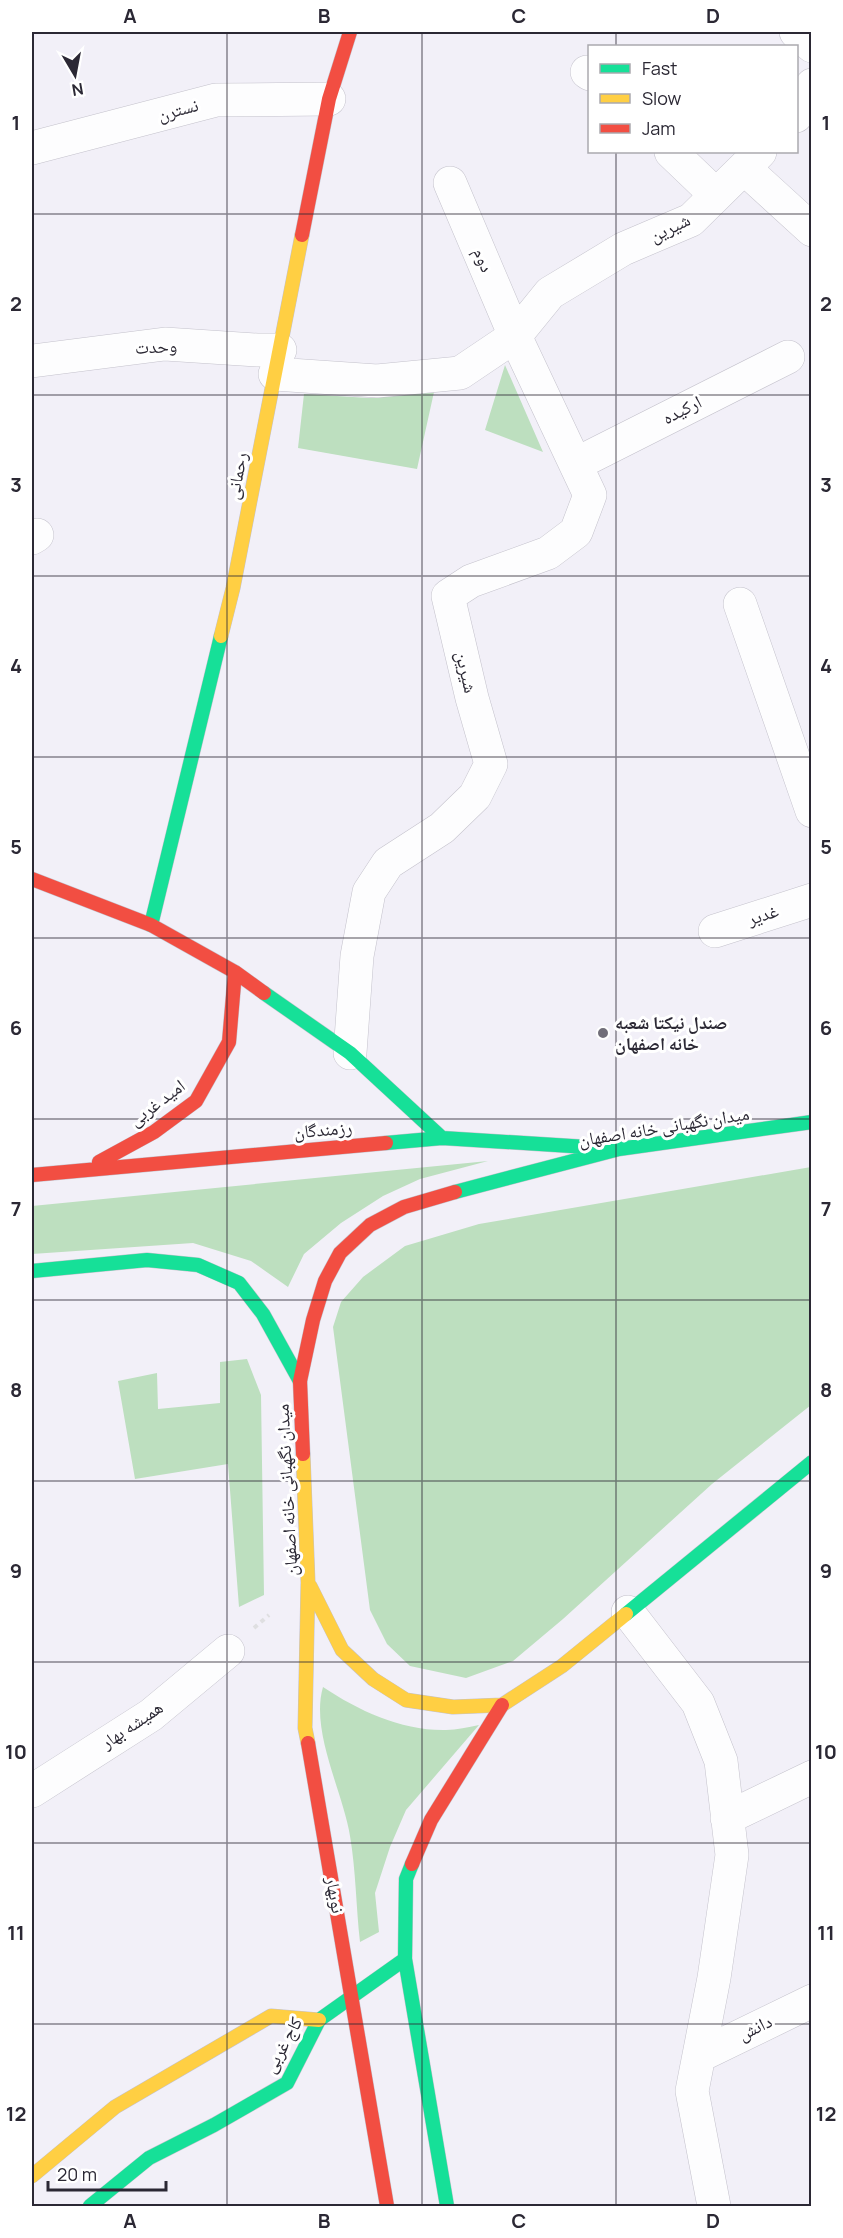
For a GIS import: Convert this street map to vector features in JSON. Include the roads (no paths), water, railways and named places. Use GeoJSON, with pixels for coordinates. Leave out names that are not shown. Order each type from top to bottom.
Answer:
{"type":"FeatureCollection","features":[{"type":"Feature","properties":{"kind":"main road","name":"رحمانی"},"geometry":{"type":"LineString","coordinates":[[152,925],[233,588],[329,99],[350,32]]}},
{"type":"Feature","properties":{"kind":"main road"},"geometry":{"type":"LineString","coordinates":[[32,879],[152,925],[236,972],[351,1053],[442,1138]]}},
{"type":"Feature","properties":{"kind":"main road","name":"امید غربی"},"geometry":{"type":"LineString","coordinates":[[86,1169],[154,1132],[196,1101],[229,1042],[236,972]]}},
{"type":"Feature","properties":{"kind":"main road","name":"میدان نگهبانی خانه اصفهان"},"geometry":{"type":"LineString","coordinates":[[502,1705],[453,1707],[406,1700],[373,1679],[342,1650],[308,1582],[300,1381],[324,1281],[340,1253],[370,1225],[415,1203],[619,1149],[812,1122]]}},
{"type":"Feature","properties":{"kind":"main road","name":"رزمندگان"},"geometry":{"type":"LineString","coordinates":[[32,1175],[442,1138],[619,1149]]}},
{"type":"Feature","properties":{"kind":"main road"},"geometry":{"type":"LineString","coordinates":[[32,1271],[147,1260],[198,1265],[239,1283],[263,1314],[300,1381]]}},
{"type":"Feature","properties":{"kind":"main road"},"geometry":{"type":"LineString","coordinates":[[447,2206],[405,1959],[406,1879],[431,1820],[502,1705],[562,1666],[812,1461]]}},
{"type":"Feature","properties":{"kind":"main road","name":"نوبهار"},"geometry":{"type":"LineString","coordinates":[[308,1582],[305,1728],[387,2206]]}},
{"type":"Feature","properties":{"kind":"main road"},"geometry":{"type":"LineString","coordinates":[[319,2020],[405,1959]]}},
{"type":"Feature","properties":{"kind":"main road","name":"کاج غربی"},"geometry":{"type":"LineString","coordinates":[[32,2175],[114,2107],[272,2016],[319,2020],[287,2083],[214,2125],[149,2158],[90,2206]]}},
{"type":"Feature","properties":{"kind":"street"},"geometry":{"type":"LineString","coordinates":[[796,32],[812,46]]}},
{"type":"Feature","properties":{"kind":"street"},"geometry":{"type":"LineString","coordinates":[[798,112],[812,85]]}},
{"type":"Feature","properties":{"kind":"street","name":"نسترن"},"geometry":{"type":"LineString","coordinates":[[32,148],[216,100],[329,99]]}},
{"type":"Feature","properties":{"kind":"street"},"geometry":{"type":"LineString","coordinates":[[671,153],[716,195]]}},
{"type":"Feature","properties":{"kind":"street"},"geometry":{"type":"LineString","coordinates":[[752,160],[812,230]]}},
{"type":"Feature","properties":{"kind":"street","name":"شیرین"},"geometry":{"type":"LineString","coordinates":[[278,362],[377,381],[460,373],[515,336],[550,293],[623,249],[691,220],[752,160]]}},
{"type":"Feature","properties":{"kind":"street","name":"دوم"},"geometry":{"type":"LineString","coordinates":[[450,183],[515,336]]}},
{"type":"Feature","properties":{"kind":"street","name":"شیرین"},"geometry":{"type":"LineString","coordinates":[[351,1053],[357,956],[369,892],[388,863],[442,828],[475,796],[491,764],[472,698],[448,596],[471,581],[548,553],[576,532],[590,495],[515,336]]}},
{"type":"Feature","properties":{"kind":"street","name":"وحدت"},"geometry":{"type":"LineString","coordinates":[[32,361],[165,344],[257,351],[278,362]]}},
{"type":"Feature","properties":{"kind":"street","name":"ارکیده"},"geometry":{"type":"LineString","coordinates":[[576,464],[788,357]]}},
{"type":"Feature","properties":{"kind":"street"},"geometry":{"type":"LineString","coordinates":[[740,604],[812,812]]}},
{"type":"Feature","properties":{"kind":"street","name":"غدیر"},"geometry":{"type":"LineString","coordinates":[[715,931],[812,900]]}},
{"type":"Feature","properties":{"kind":"street"},"geometry":{"type":"LineString","coordinates":[[628,1612],[698,1703],[721,1761],[732,1855],[714,1978],[692,2091],[714,2206]]}},
{"type":"Feature","properties":{"kind":"street","name":"همیشه بهار"},"geometry":{"type":"LineString","coordinates":[[32,1791],[151,1715],[228,1651]]}},
{"type":"Feature","properties":{"kind":"street"},"geometry":{"type":"LineString","coordinates":[[727,1818],[812,1777]]}},
{"type":"Feature","properties":{"kind":"street","name":"دانش"},"geometry":{"type":"LineString","coordinates":[[699,2056],[812,2001]]}},
{"type":"Feature","properties":{"kind":"place","name":"صندل نیکتا شعبه خانه اصفهان"},"geometry":{"type":"Point","coordinates":[603,1033]}}]}
